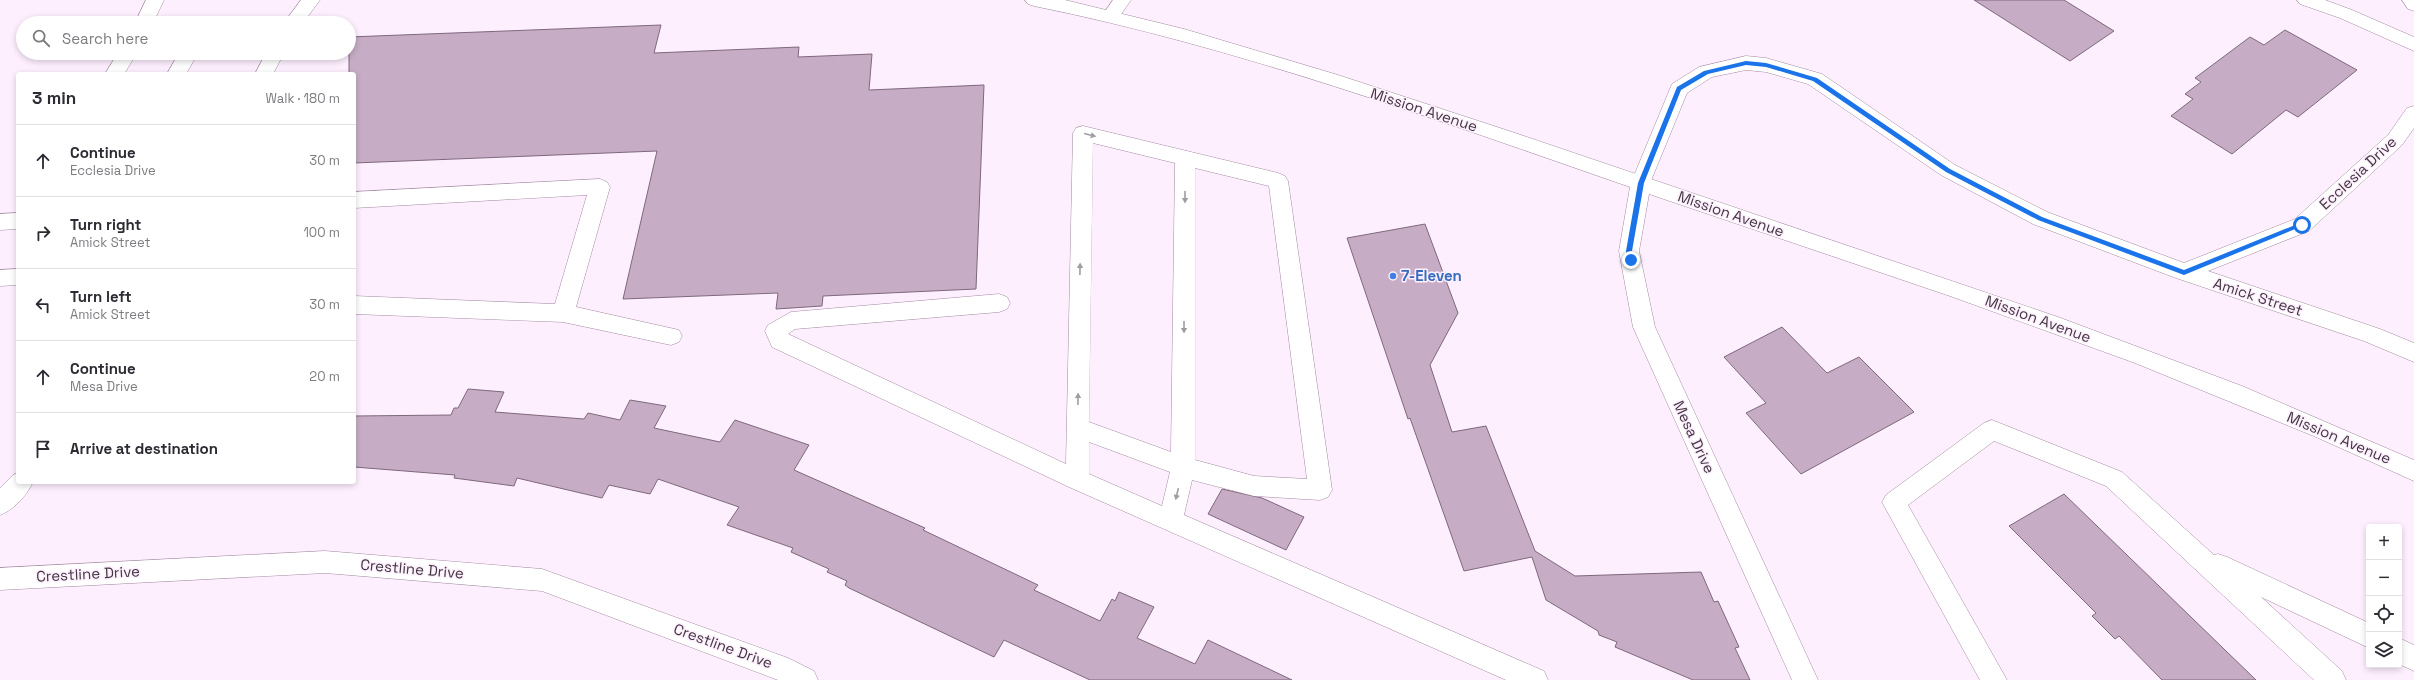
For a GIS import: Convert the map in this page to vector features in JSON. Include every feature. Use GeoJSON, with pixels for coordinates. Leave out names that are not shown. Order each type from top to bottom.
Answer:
{"type":"FeatureCollection","features":[{"type":"Feature","properties":{"kind":"street"},"geometry":{"type":"LineString","coordinates":[[147,16],[155,0]]}},
{"type":"Feature","properties":{"kind":"street"},"geometry":{"type":"LineString","coordinates":[[298,16],[311,0]]}},
{"type":"Feature","properties":{"kind":"street","name":"Mission Avenue"},"geometry":{"type":"LineString","coordinates":[[1034,0],[1111,16],[1207,41],[1305,71],[1641,183],[2105,344],[2234,393],[2414,471]]}},
{"type":"Feature","properties":{"kind":"street"},"geometry":{"type":"LineString","coordinates":[[1111,16],[1122,0]]}},
{"type":"Feature","properties":{"kind":"street"},"geometry":{"type":"LineString","coordinates":[[2306,0],[2346,14],[2414,45]]}},
{"type":"Feature","properties":{"kind":"street"},"geometry":{"type":"LineString","coordinates":[[2411,0],[2414,5]]}},
{"type":"Feature","properties":{"kind":"street"},"geometry":{"type":"LineString","coordinates":[[115,72],[123,60]]}},
{"type":"Feature","properties":{"kind":"street"},"geometry":{"type":"LineString","coordinates":[[177,72],[185,60]]}},
{"type":"Feature","properties":{"kind":"street"},"geometry":{"type":"LineString","coordinates":[[265,72],[271,60]]}},
{"type":"Feature","properties":{"kind":"street","name":"Amick Street"},"geometry":{"type":"LineString","coordinates":[[1641,183],[1679,89],[1706,72],[1746,63],[1766,65],[1815,79],[1948,170],[2040,218],[2184,272],[2372,334],[2414,353]]}},
{"type":"Feature","properties":{"kind":"street","name":"Ecclesia Drive"},"geometry":{"type":"LineString","coordinates":[[2184,272],[2302,225],[2395,140],[2414,113]]}},
{"type":"Feature","properties":{"kind":"street"},"geometry":{"type":"LineString","coordinates":[[1076,480],[1083,133],[1278,181],[1320,490],[1254,486],[1183,467],[1078,428]]}},
{"type":"Feature","properties":{"kind":"street"},"geometry":{"type":"LineString","coordinates":[[1171,521],[1183,467],[1185,158]]}},
{"type":"Feature","properties":{"kind":"street","name":"Mesa Drive"},"geometry":{"type":"LineString","coordinates":[[1641,183],[1629,251],[1644,327],[1805,680]]}},
{"type":"Feature","properties":{"kind":"street"},"geometry":{"type":"LineString","coordinates":[[356,200],[600,187],[563,313]]}},
{"type":"Feature","properties":{"kind":"street"},"geometry":{"type":"LineString","coordinates":[[0,222],[16,221]]}},
{"type":"Feature","properties":{"kind":"street"},"geometry":{"type":"LineString","coordinates":[[0,278],[16,277]]}},
{"type":"Feature","properties":{"kind":"street"},"geometry":{"type":"LineString","coordinates":[[999,303],[791,321],[776,332],[780,342],[1076,480],[1535,680]]}},
{"type":"Feature","properties":{"kind":"street"},"geometry":{"type":"LineString","coordinates":[[356,305],[563,313],[671,336]]}},
{"type":"Feature","properties":{"kind":"street"},"geometry":{"type":"LineString","coordinates":[[1994,680],[1894,502],[1992,430],[2114,479],[2333,680]]}},
{"type":"Feature","properties":{"kind":"street"},"geometry":{"type":"LineString","coordinates":[[0,504],[19,484]]}},
{"type":"Feature","properties":{"kind":"street"},"geometry":{"type":"LineString","coordinates":[[2198,556],[2366,635]]}},
{"type":"Feature","properties":{"kind":"street","name":"Crestline Drive"},"geometry":{"type":"LineString","coordinates":[[0,579],[325,562],[542,580],[779,667],[805,680]]}},
{"type":"Feature","properties":{"kind":"street"},"geometry":{"type":"LineString","coordinates":[[2402,652],[2414,659]]}},
{"type":"Feature","properties":{"kind":"building"},"geometry":{"type":"Polygon","coordinates":[[[1974,0],[2064,0],[2114,31],[2070,61],[1974,0]]]}},
{"type":"Feature","properties":{"kind":"building"},"geometry":{"type":"Polygon","coordinates":[[[661,25],[654,53],[799,47],[798,57],[872,54],[869,90],[984,85],[976,289],[823,296],[822,306],[776,309],[778,293],[623,299],[657,151],[356,163],[356,72],[349,72],[349,60],[356,60],[356,37],[661,25]]]}},
{"type":"Feature","properties":{"kind":"building"},"geometry":{"type":"Polygon","coordinates":[[[2285,30],[2357,70],[2298,117],[2286,110],[2232,154],[2171,116],[2193,99],[2185,94],[2201,82],[2195,78],[2250,37],[2264,45],[2285,30]]]}},
{"type":"Feature","properties":{"kind":"building"},"geometry":{"type":"Polygon","coordinates":[[[1425,224],[1458,313],[1430,365],[1452,432],[1486,426],[1535,551],[1575,576],[1701,572],[1714,602],[1718,601],[1739,647],[1735,648],[1750,680],[1693,680],[1615,647],[1617,642],[1599,635],[1598,631],[1546,600],[1532,557],[1464,571],[1410,418],[1408,419],[1347,238],[1425,224]]]}},
{"type":"Feature","properties":{"kind":"building"},"geometry":{"type":"Polygon","coordinates":[[[1782,327],[1827,373],[1859,357],[1914,412],[1801,474],[1746,413],[1766,403],[1724,357],[1782,327]]]}},
{"type":"Feature","properties":{"kind":"building"},"geometry":{"type":"Polygon","coordinates":[[[468,389],[504,392],[495,412],[584,419],[588,413],[620,420],[630,400],[666,406],[654,428],[720,442],[735,420],[809,445],[794,470],[925,528],[923,530],[1038,585],[1034,590],[1100,621],[1112,599],[1115,601],[1119,592],[1154,607],[1137,638],[1195,664],[1208,640],[1292,680],[1090,680],[1004,640],[994,657],[849,588],[845,585],[847,581],[827,572],[829,569],[791,552],[793,548],[727,525],[739,507],[658,479],[650,494],[609,485],[602,498],[517,478],[514,486],[454,478],[455,475],[356,467],[356,416],[451,415],[454,408],[458,408],[468,389]]]}},
{"type":"Feature","properties":{"kind":"building"},"geometry":{"type":"Polygon","coordinates":[[[1222,489],[1262,498],[1304,517],[1286,550],[1208,514],[1222,489]]]}},
{"type":"Feature","properties":{"kind":"building"},"geometry":{"type":"Polygon","coordinates":[[[2064,494],[2256,680],[2162,680],[2119,636],[2115,639],[2092,616],[2096,613],[2009,526],[2064,494]]]}},
{"type":"Feature","properties":{"kind":"place","name":"7-Eleven"},"geometry":{"type":"Point","coordinates":[1393,276]}},
{"type":"Feature","properties":{"kind":"route"},"geometry":{"type":"LineString","coordinates":[[1631,260],[1629,251],[1641,183],[1679,89],[1706,72],[1746,63],[1766,65],[1815,79],[1948,170],[2040,218],[2184,272],[2302,225]]}}]}
